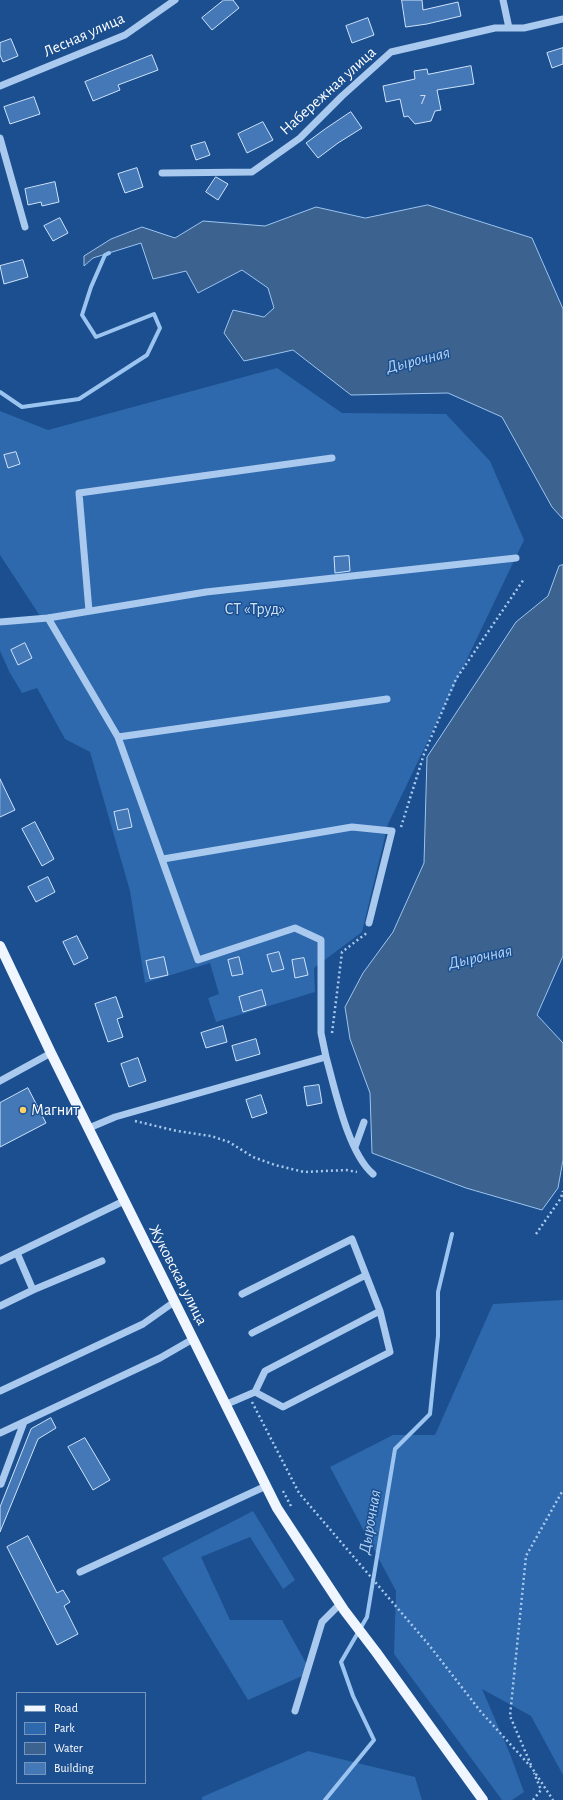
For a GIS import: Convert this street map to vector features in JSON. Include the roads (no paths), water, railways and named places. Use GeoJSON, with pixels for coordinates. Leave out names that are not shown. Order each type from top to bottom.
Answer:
{"type":"FeatureCollection","features":[{"type":"Feature","properties":{"kind":"main road","name":"Жуковская улица"},"geometry":{"type":"LineString","coordinates":[[0,946],[50,1053],[174,1302],[227,1404],[277,1508],[342,1607],[484,1800]]}},
{"type":"Feature","properties":{"kind":"street","name":"Лесная улица"},"geometry":{"type":"LineString","coordinates":[[0,86],[124,35],[175,0]]}},
{"type":"Feature","properties":{"kind":"street"},"geometry":{"type":"LineString","coordinates":[[503,0],[509,28]]}},
{"type":"Feature","properties":{"kind":"street","name":"Набережная улица"},"geometry":{"type":"LineString","coordinates":[[162,173],[252,172],[300,138],[342,96],[391,52],[494,28],[524,28],[563,19]]}},
{"type":"Feature","properties":{"kind":"street"},"geometry":{"type":"LineString","coordinates":[[0,138],[25,227]]}},
{"type":"Feature","properties":{"kind":"street"},"geometry":{"type":"LineString","coordinates":[[89,611],[79,493],[332,458]]}},
{"type":"Feature","properties":{"kind":"street"},"geometry":{"type":"LineString","coordinates":[[0,622],[48,618],[206,592],[516,558]]}},
{"type":"Feature","properties":{"kind":"street"},"geometry":{"type":"LineString","coordinates":[[48,618],[118,737],[198,960],[295,928],[321,940],[321,1033],[326,1057],[350,1138],[365,1167],[373,1174]]}},
{"type":"Feature","properties":{"kind":"street"},"geometry":{"type":"LineString","coordinates":[[118,737],[387,699]]}},
{"type":"Feature","properties":{"kind":"street"},"geometry":{"type":"LineString","coordinates":[[163,860],[352,827],[392,831],[371,926]]}},
{"type":"Feature","properties":{"kind":"street"},"geometry":{"type":"LineString","coordinates":[[0,1081],[50,1053]]}},
{"type":"Feature","properties":{"kind":"street"},"geometry":{"type":"LineString","coordinates":[[88,1128],[115,1117],[326,1057]]}},
{"type":"Feature","properties":{"kind":"street"},"geometry":{"type":"LineString","coordinates":[[355,1147],[364,1122]]}},
{"type":"Feature","properties":{"kind":"street"},"geometry":{"type":"LineString","coordinates":[[1,1258],[17,1253],[124,1201]]}},
{"type":"Feature","properties":{"kind":"street"},"geometry":{"type":"LineString","coordinates":[[242,1294],[352,1239],[380,1311],[390,1352],[283,1407],[252,1393]]}},
{"type":"Feature","properties":{"kind":"street"},"geometry":{"type":"LineString","coordinates":[[17,1253],[33,1290]]}},
{"type":"Feature","properties":{"kind":"street"},"geometry":{"type":"LineString","coordinates":[[0,1306],[33,1290],[102,1261]]}},
{"type":"Feature","properties":{"kind":"street"},"geometry":{"type":"LineString","coordinates":[[252,1333],[366,1275]]}},
{"type":"Feature","properties":{"kind":"street"},"geometry":{"type":"LineString","coordinates":[[0,1391],[143,1324],[174,1302]]}},
{"type":"Feature","properties":{"kind":"street"},"geometry":{"type":"LineString","coordinates":[[227,1404],[252,1393],[266,1371],[380,1311]]}},
{"type":"Feature","properties":{"kind":"street"},"geometry":{"type":"LineString","coordinates":[[0,1433],[160,1358],[193,1339]]}},
{"type":"Feature","properties":{"kind":"street"},"geometry":{"type":"LineString","coordinates":[[0,1485],[24,1422]]}},
{"type":"Feature","properties":{"kind":"street"},"geometry":{"type":"LineString","coordinates":[[80,1572],[266,1486]]}},
{"type":"Feature","properties":{"kind":"street"},"geometry":{"type":"LineString","coordinates":[[295,1711],[322,1622],[342,1607]]}},
{"type":"Feature","properties":{"kind":"water"},"geometry":{"type":"Polygon","coordinates":[[[428,205],[532,238],[563,309],[563,519],[552,507],[502,417],[448,393],[351,395],[293,350],[244,361],[224,333],[233,310],[264,317],[274,308],[268,288],[242,270],[198,293],[186,271],[153,279],[141,243],[93,258],[84,266],[84,256],[111,239],[142,227],[175,238],[203,221],[265,226],[316,207],[365,218],[428,205]]]}},
{"type":"Feature","properties":{"kind":"water"},"geometry":{"type":"Polygon","coordinates":[[[563,565],[563,956],[537,1015],[563,1043],[563,1160],[558,1188],[542,1210],[466,1188],[372,1153],[370,1093],[350,1039],[345,1007],[363,973],[393,932],[424,863],[427,757],[516,622],[548,596],[559,566],[563,565]]]}},
{"type":"Feature","properties":{"kind":"waterway","name":"Дырочная"},"geometry":{"type":"LineString","coordinates":[[0,392],[22,407],[79,399],[147,355],[160,328],[154,314],[96,337],[82,315],[91,287],[105,255],[109,253]]}},
{"type":"Feature","properties":{"kind":"waterway","name":"Дырочная"},"geometry":{"type":"LineString","coordinates":[[325,1800],[374,1740],[353,1696],[341,1662],[367,1617],[395,1449],[430,1414],[438,1336],[438,1292],[452,1234]]}},
{"type":"Feature","properties":{"kind":"place","name":"Магнит"},"geometry":{"type":"Point","coordinates":[23,1110]}},
{"type":"Feature","properties":{"kind":"park label","name":"СТ «Труд»"},"geometry":{"type":"Point","coordinates":[255,609]}}]}
